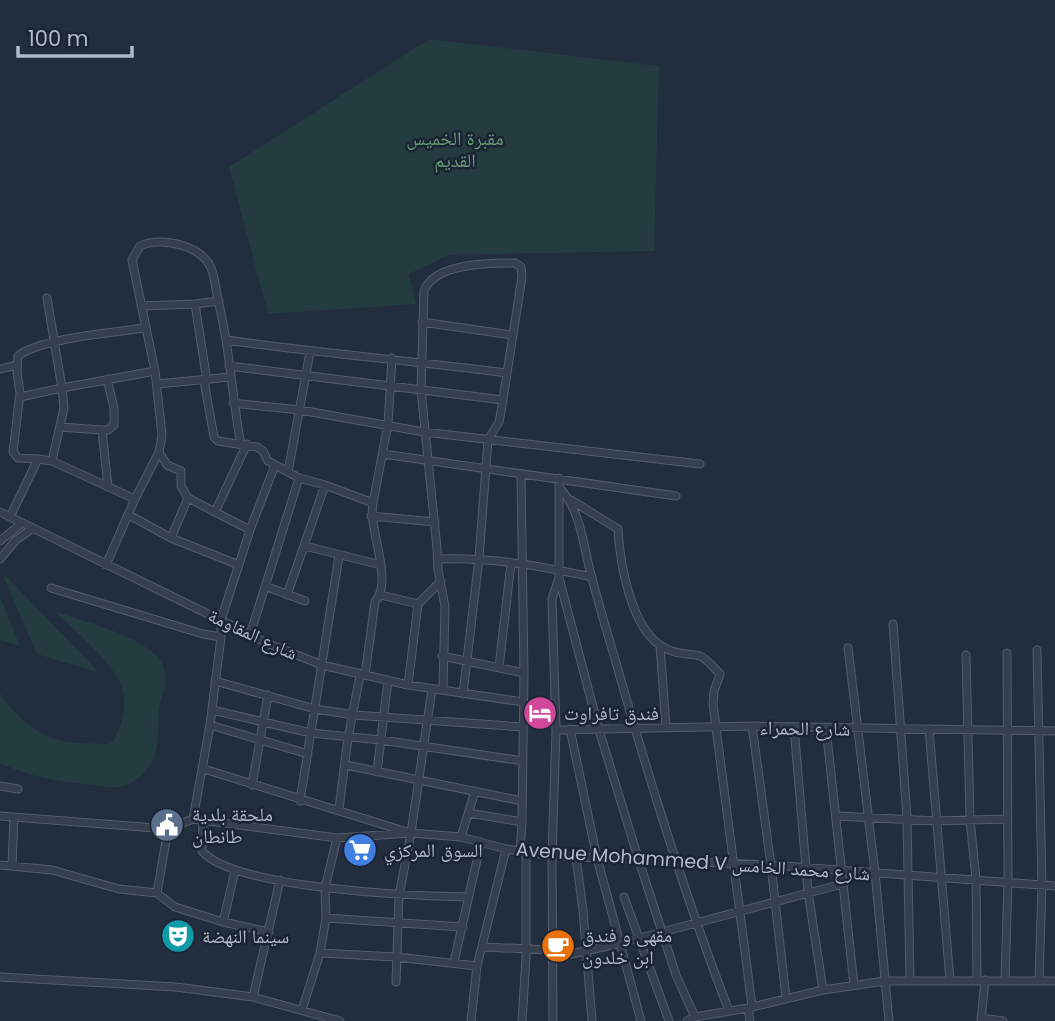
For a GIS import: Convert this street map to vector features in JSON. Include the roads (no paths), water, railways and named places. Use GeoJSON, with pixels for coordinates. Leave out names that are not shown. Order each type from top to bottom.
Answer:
{"type":"FeatureCollection","features":[{"type":"Feature","properties":{"kind":"street"},"geometry":{"type":"LineString","coordinates":[[106,565],[159,452],[162,435],[155,371],[132,260],[140,246],[152,242],[189,248],[202,255],[212,269],[226,340],[233,403],[244,444],[215,512]]}},
{"type":"Feature","properties":{"kind":"street"},"geometry":{"type":"LineString","coordinates":[[443,690],[445,606],[438,570],[421,390],[424,291],[432,277],[442,272],[514,262],[520,266],[522,272],[499,422],[488,440],[463,694]]}},
{"type":"Feature","properties":{"kind":"street"},"geometry":{"type":"LineString","coordinates":[[47,298],[64,408],[52,461]]}},
{"type":"Feature","properties":{"kind":"street"},"geometry":{"type":"LineString","coordinates":[[141,306],[219,301]]}},
{"type":"Feature","properties":{"kind":"street"},"geometry":{"type":"LineString","coordinates":[[195,304],[214,437],[224,443],[244,444],[263,451],[268,461],[299,478],[373,503]]}},
{"type":"Feature","properties":{"kind":"street"},"geometry":{"type":"LineString","coordinates":[[422,322],[512,335]]}},
{"type":"Feature","properties":{"kind":"street"},"geometry":{"type":"LineString","coordinates":[[135,499],[52,461],[18,458],[14,455],[13,441],[20,397],[17,358],[22,353],[56,343],[144,328]]}},
{"type":"Feature","properties":{"kind":"street"},"geometry":{"type":"LineString","coordinates":[[226,340],[310,352],[392,358],[507,373]]}},
{"type":"Feature","properties":{"kind":"street"},"geometry":{"type":"LineString","coordinates":[[288,472],[310,352]]}},
{"type":"Feature","properties":{"kind":"street"},"geometry":{"type":"LineString","coordinates":[[339,809],[348,738],[363,675],[375,602],[381,595],[381,565],[370,516],[388,424],[392,358]]}},
{"type":"Feature","properties":{"kind":"street"},"geometry":{"type":"LineString","coordinates":[[0,369],[17,365]]}},
{"type":"Feature","properties":{"kind":"street"},"geometry":{"type":"LineString","coordinates":[[229,366],[503,400]]}},
{"type":"Feature","properties":{"kind":"street"},"geometry":{"type":"LineString","coordinates":[[20,397],[155,371]]}},
{"type":"Feature","properties":{"kind":"street"},"geometry":{"type":"LineString","coordinates":[[157,384],[230,377]]}},
{"type":"Feature","properties":{"kind":"street"},"geometry":{"type":"LineString","coordinates":[[60,427],[102,430],[110,428],[115,422],[107,379]]}},
{"type":"Feature","properties":{"kind":"street"},"geometry":{"type":"LineString","coordinates":[[233,403],[300,410],[424,432],[700,464]]}},
{"type":"Feature","properties":{"kind":"street"},"geometry":{"type":"LineString","coordinates":[[102,430],[108,487]]}},
{"type":"Feature","properties":{"kind":"street"},"geometry":{"type":"LineString","coordinates":[[159,452],[167,465],[181,471],[181,486],[188,498],[250,530]]}},
{"type":"Feature","properties":{"kind":"street"},"geometry":{"type":"LineString","coordinates":[[383,454],[486,468],[559,482],[676,496]]}},
{"type":"Feature","properties":{"kind":"street"},"geometry":{"type":"LineString","coordinates":[[10,517],[38,459]]}},
{"type":"Feature","properties":{"kind":"street"},"geometry":{"type":"LineString","coordinates":[[0,816],[168,830],[193,819],[204,769],[221,620],[250,530],[275,465]]}},
{"type":"Feature","properties":{"kind":"street"},"geometry":{"type":"LineString","coordinates":[[521,475],[520,519],[524,565],[522,822],[526,949],[522,1021]]}},
{"type":"Feature","properties":{"kind":"street"},"geometry":{"type":"LineString","coordinates":[[250,635],[299,478]]}},
{"type":"Feature","properties":{"kind":"street"},"geometry":{"type":"LineString","coordinates":[[559,482],[571,500],[583,536],[592,577],[636,729],[724,1015]]}},
{"type":"Feature","properties":{"kind":"street"},"geometry":{"type":"LineString","coordinates":[[559,482],[559,574],[599,730],[639,861],[676,975],[695,1017]]}},
{"type":"Feature","properties":{"kind":"street"},"geometry":{"type":"LineString","coordinates":[[287,595],[325,485]]}},
{"type":"Feature","properties":{"kind":"street"},"geometry":{"type":"LineString","coordinates":[[171,538],[188,498]]}},
{"type":"Feature","properties":{"kind":"street"},"geometry":{"type":"LineString","coordinates":[[571,500],[618,529],[620,552],[633,605],[642,626],[660,646],[677,654],[700,656],[720,674],[713,704],[740,911],[750,1021]]}},
{"type":"Feature","properties":{"kind":"street","name":"شارع المقاومة"},"geometry":{"type":"LineString","coordinates":[[0,512],[250,635],[322,665],[408,685],[523,702]]}},
{"type":"Feature","properties":{"kind":"street"},"geometry":{"type":"LineString","coordinates":[[129,515],[171,538],[239,565]]}},
{"type":"Feature","properties":{"kind":"street"},"geometry":{"type":"LineString","coordinates":[[370,516],[435,522]]}},
{"type":"Feature","properties":{"kind":"street"},"geometry":{"type":"LineString","coordinates":[[0,541],[22,523]]}},
{"type":"Feature","properties":{"kind":"street"},"geometry":{"type":"LineString","coordinates":[[0,559],[16,540],[33,528]]}},
{"type":"Feature","properties":{"kind":"street"},"geometry":{"type":"LineString","coordinates":[[305,546],[381,565]]}},
{"type":"Feature","properties":{"kind":"street"},"geometry":{"type":"LineString","coordinates":[[300,801],[339,556]]}},
{"type":"Feature","properties":{"kind":"street"},"geometry":{"type":"LineString","coordinates":[[438,559],[478,558],[559,574],[592,577]]}},
{"type":"Feature","properties":{"kind":"street"},"geometry":{"type":"LineString","coordinates":[[499,667],[511,563]]}},
{"type":"Feature","properties":{"kind":"street"},"geometry":{"type":"LineString","coordinates":[[553,1021],[552,856],[555,730],[552,599],[559,574]]}},
{"type":"Feature","properties":{"kind":"street"},"geometry":{"type":"LineString","coordinates":[[408,685],[418,604],[441,581]]}},
{"type":"Feature","properties":{"kind":"street"},"geometry":{"type":"LineString","coordinates":[[265,586],[305,601]]}},
{"type":"Feature","properties":{"kind":"street"},"geometry":{"type":"LineString","coordinates":[[51,588],[203,634],[221,637]]}},
{"type":"Feature","properties":{"kind":"street"},"geometry":{"type":"LineString","coordinates":[[381,595],[418,604]]}},
{"type":"Feature","properties":{"kind":"street"},"geometry":{"type":"LineString","coordinates":[[893,624],[907,818],[910,981]]}},
{"type":"Feature","properties":{"kind":"street"},"geometry":{"type":"LineString","coordinates":[[660,646],[666,727]]}},
{"type":"Feature","properties":{"kind":"street"},"geometry":{"type":"LineString","coordinates":[[848,649],[875,872],[889,1021]]}},
{"type":"Feature","properties":{"kind":"street"},"geometry":{"type":"LineString","coordinates":[[1037,650],[1042,885],[1039,980]]}},
{"type":"Feature","properties":{"kind":"street"},"geometry":{"type":"LineString","coordinates":[[1005,980],[1008,881],[1007,653]]}},
{"type":"Feature","properties":{"kind":"street"},"geometry":{"type":"LineString","coordinates":[[966,655],[970,819],[976,879],[981,1020],[1003,1021]]}},
{"type":"Feature","properties":{"kind":"street"},"geometry":{"type":"LineString","coordinates":[[442,656],[524,674]]}},
{"type":"Feature","properties":{"kind":"street"},"geometry":{"type":"LineString","coordinates":[[377,772],[388,680]]}},
{"type":"Feature","properties":{"kind":"street"},"geometry":{"type":"LineString","coordinates":[[215,681],[315,709],[354,715],[523,727]]}},
{"type":"Feature","properties":{"kind":"street"},"geometry":{"type":"LineString","coordinates":[[396,982],[399,896],[432,689]]}},
{"type":"Feature","properties":{"kind":"street"},"geometry":{"type":"LineString","coordinates":[[253,785],[268,695]]}},
{"type":"Feature","properties":{"kind":"street"},"geometry":{"type":"LineString","coordinates":[[212,710],[311,733],[381,740],[523,761]]}},
{"type":"Feature","properties":{"kind":"street"},"geometry":{"type":"LineString","coordinates":[[210,725],[308,754]]}},
{"type":"Feature","properties":{"kind":"street"},"geometry":{"type":"LineString","coordinates":[[752,726],[772,865],[786,998]]}},
{"type":"Feature","properties":{"kind":"street","name":"شارع الحمراء"},"geometry":{"type":"LineString","coordinates":[[555,730],[752,726],[1055,731]]}},
{"type":"Feature","properties":{"kind":"street"},"geometry":{"type":"LineString","coordinates":[[794,727],[808,892],[823,990]]}},
{"type":"Feature","properties":{"kind":"street"},"geometry":{"type":"LineString","coordinates":[[826,728],[854,985]]}},
{"type":"Feature","properties":{"kind":"street"},"geometry":{"type":"LineString","coordinates":[[570,729],[597,858],[640,1021]]}},
{"type":"Feature","properties":{"kind":"street"},"geometry":{"type":"LineString","coordinates":[[929,729],[950,981]]}},
{"type":"Feature","properties":{"kind":"street"},"geometry":{"type":"LineString","coordinates":[[346,765],[522,801]]}},
{"type":"Feature","properties":{"kind":"street"},"geometry":{"type":"LineString","coordinates":[[204,769],[300,801],[339,809],[411,833]]}},
{"type":"Feature","properties":{"kind":"street"},"geometry":{"type":"LineString","coordinates":[[0,786],[18,789]]}},
{"type":"Feature","properties":{"kind":"street"},"geometry":{"type":"LineString","coordinates":[[461,837],[475,792]]}},
{"type":"Feature","properties":{"kind":"street"},"geometry":{"type":"LineString","coordinates":[[469,813],[522,822]]}},
{"type":"Feature","properties":{"kind":"street"},"geometry":{"type":"LineString","coordinates":[[837,816],[936,821],[1007,819]]}},
{"type":"Feature","properties":{"kind":"street"},"geometry":{"type":"LineString","coordinates":[[12,866],[14,817]]}},
{"type":"Feature","properties":{"kind":"street","name":"Avenue Mohammed V شارع محمد الخامس"},"geometry":{"type":"LineString","coordinates":[[193,819],[337,838],[411,833],[461,837],[506,849],[576,858],[772,865],[1055,886]]}},
{"type":"Feature","properties":{"kind":"street"},"geometry":{"type":"LineString","coordinates":[[203,821],[202,851],[235,871],[325,888],[399,896],[468,897]]}},
{"type":"Feature","properties":{"kind":"street"},"geometry":{"type":"LineString","coordinates":[[157,893],[168,830]]}},
{"type":"Feature","properties":{"kind":"street"},"geometry":{"type":"LineString","coordinates":[[302,1010],[320,953],[326,918],[325,888],[337,838]]}},
{"type":"Feature","properties":{"kind":"street"},"geometry":{"type":"LineString","coordinates":[[454,962],[481,842]]}},
{"type":"Feature","properties":{"kind":"street"},"geometry":{"type":"LineString","coordinates":[[471,1021],[477,966],[506,849]]}},
{"type":"Feature","properties":{"kind":"street"},"geometry":{"type":"LineString","coordinates":[[576,858],[592,1021]]}},
{"type":"Feature","properties":{"kind":"street"},"geometry":{"type":"LineString","coordinates":[[0,865],[52,870],[119,889],[157,893],[175,906],[223,922],[269,932]]}},
{"type":"Feature","properties":{"kind":"street"},"geometry":{"type":"LineString","coordinates":[[223,922],[235,871]]}},
{"type":"Feature","properties":{"kind":"street"},"geometry":{"type":"LineString","coordinates":[[253,997],[280,880]]}},
{"type":"Feature","properties":{"kind":"street"},"geometry":{"type":"LineString","coordinates":[[482,947],[526,949],[553,954],[586,951],[842,884]]}},
{"type":"Feature","properties":{"kind":"street"},"geometry":{"type":"LineString","coordinates":[[624,897],[669,1021]]}},
{"type":"Feature","properties":{"kind":"street"},"geometry":{"type":"LineString","coordinates":[[326,918],[463,927]]}},
{"type":"Feature","properties":{"kind":"street"},"geometry":{"type":"LineString","coordinates":[[320,953],[396,957],[477,966]]}},
{"type":"Feature","properties":{"kind":"street"},"geometry":{"type":"LineString","coordinates":[[0,976],[176,987],[253,997],[340,1021]]}},
{"type":"Feature","properties":{"kind":"street"},"geometry":{"type":"LineString","coordinates":[[687,1021],[695,1017],[724,1015],[823,990],[885,981],[1055,981]]}},
{"type":"Feature","properties":{"kind":"place","name":"فندق تافراوت"},"geometry":{"type":"Point","coordinates":[540,713]}},
{"type":"Feature","properties":{"kind":"place","name":"ملحقة بلدية طانطان"},"geometry":{"type":"Point","coordinates":[167,825]}},
{"type":"Feature","properties":{"kind":"place","name":"السوق المركزي"},"geometry":{"type":"Point","coordinates":[360,850]}},
{"type":"Feature","properties":{"kind":"place","name":"سينما النهضة"},"geometry":{"type":"Point","coordinates":[178,936]}},
{"type":"Feature","properties":{"kind":"place","name":"مقهى و فندق ابن خلدون"},"geometry":{"type":"Point","coordinates":[558,946]}},
{"type":"Feature","properties":{"kind":"park label","name":"مقبرة الخميس القديم"},"geometry":{"type":"Point","coordinates":[455,149]}}]}
